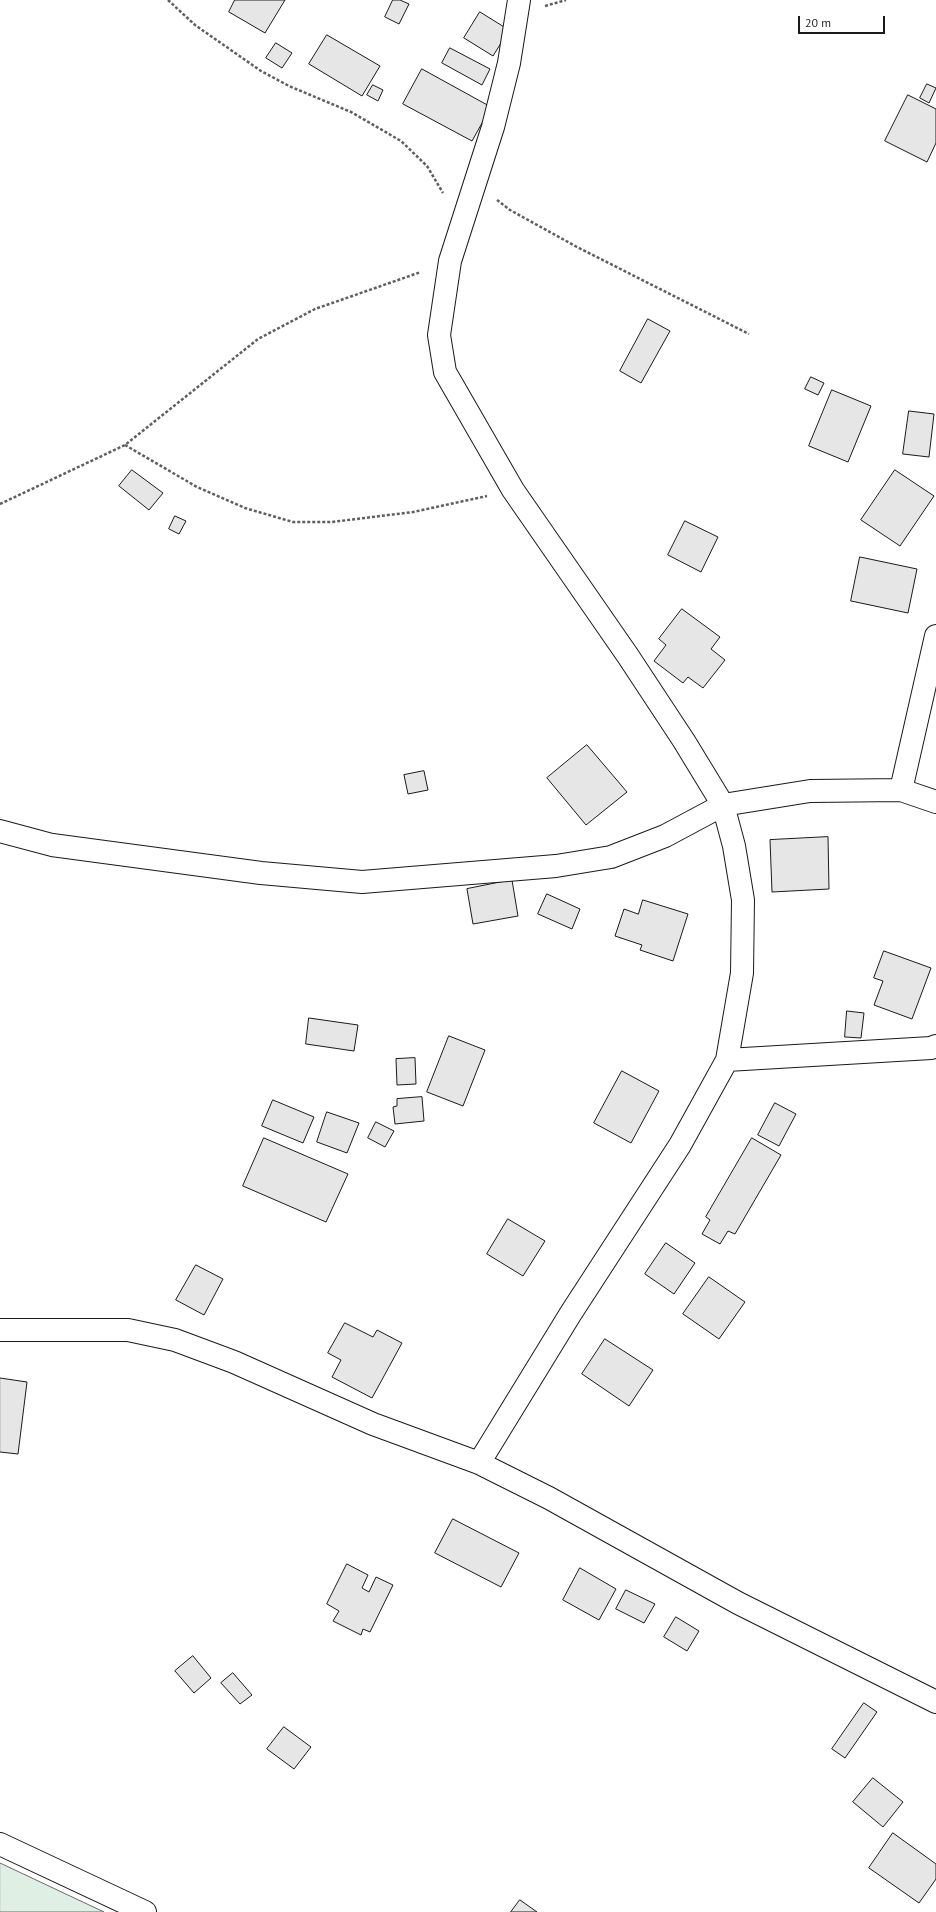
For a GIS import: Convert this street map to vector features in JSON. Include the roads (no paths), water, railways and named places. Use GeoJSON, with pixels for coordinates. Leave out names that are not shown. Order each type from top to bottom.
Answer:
{"type":"FeatureCollection","features":[{"type":"Feature","properties":{"kind":"street"},"geometry":{"type":"LineString","coordinates":[[479,1463],[571,1313],[680,1145],[726,1060],[742,973],[744,900],[734,846],[723,805],[684,741],[628,656],[513,490],[445,372],[439,335],[450,261],[476,185],[493,127],[509,63],[519,0]]}},
{"type":"Feature","properties":{"kind":"street"},"geometry":{"type":"LineString","coordinates":[[901,790],[936,636]]}},
{"type":"Feature","properties":{"kind":"street"},"geometry":{"type":"LineString","coordinates":[[0,831],[52,845],[261,873],[362,882],[556,866],[611,857],[665,836],[723,805],[810,791],[901,790],[936,802]]}},
{"type":"Feature","properties":{"kind":"street"},"geometry":{"type":"LineString","coordinates":[[726,1060],[931,1048],[936,1046]]}},
{"type":"Feature","properties":{"kind":"street"},"geometry":{"type":"LineString","coordinates":[[0,1330],[128,1330],[174,1340],[234,1362],[372,1424],[479,1463],[550,1498],[738,1603],[936,1702]]}},
{"type":"Feature","properties":{"kind":"street"},"geometry":{"type":"LineString","coordinates":[[0,1844],[145,1912]]}}]}
